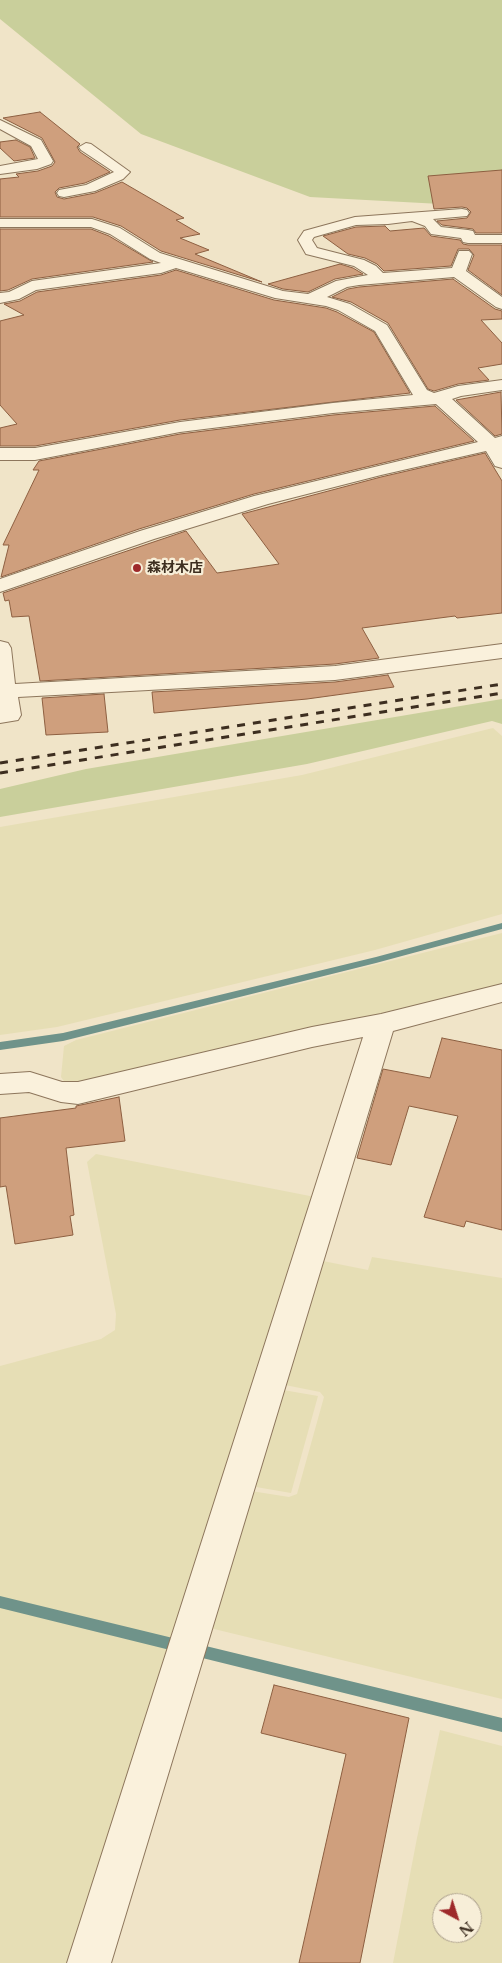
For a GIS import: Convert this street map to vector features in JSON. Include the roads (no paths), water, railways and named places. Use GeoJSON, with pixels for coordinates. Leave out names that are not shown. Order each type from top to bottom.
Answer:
{"type":"FeatureCollection","features":[{"type":"Feature","properties":{"kind":"street"},"geometry":{"type":"LineString","coordinates":[[0,170],[37,165],[46,161],[36,143],[1,125]]}},
{"type":"Feature","properties":{"kind":"street"},"geometry":{"type":"LineString","coordinates":[[57,186],[90,188],[123,172],[86,146]]}},
{"type":"Feature","properties":{"kind":"street"},"geometry":{"type":"LineString","coordinates":[[37,165],[92,223]]}},
{"type":"Feature","properties":{"kind":"street"},"geometry":{"type":"LineString","coordinates":[[380,278],[371,270],[358,263],[311,251],[305,240],[309,234],[355,221],[462,213]]}},
{"type":"Feature","properties":{"kind":"street"},"geometry":{"type":"LineString","coordinates":[[413,216],[430,223],[436,230],[502,239]]}},
{"type":"Feature","properties":{"kind":"street"},"geometry":{"type":"LineString","coordinates":[[0,224],[92,223],[115,231],[155,256],[281,295],[344,307],[381,328],[420,393],[436,399],[497,443],[502,462]]}},
{"type":"Feature","properties":{"kind":"street"},"geometry":{"type":"LineString","coordinates":[[458,272],[468,234]]}},
{"type":"Feature","properties":{"kind":"street"},"geometry":{"type":"LineString","coordinates":[[0,298],[13,296],[32,286],[161,268],[176,263]]}},
{"type":"Feature","properties":{"kind":"street"},"geometry":{"type":"LineString","coordinates":[[310,299],[342,284],[380,278],[458,272],[469,282],[502,304]]}},
{"type":"Feature","properties":{"kind":"street"},"geometry":{"type":"LineString","coordinates":[[0,454],[35,454],[180,427],[334,408],[436,399],[458,391],[502,385]]}},
{"type":"Feature","properties":{"kind":"street"},"geometry":{"type":"LineString","coordinates":[[0,586],[148,535],[261,500],[497,443]]}},
{"type":"Feature","properties":{"kind":"street"},"geometry":{"type":"LineString","coordinates":[[0,648],[10,715],[0,716]]}},
{"type":"Feature","properties":{"kind":"street"},"geometry":{"type":"LineString","coordinates":[[5,691],[335,673],[502,651]]}},
{"type":"Feature","properties":{"kind":"street"},"geometry":{"type":"LineString","coordinates":[[0,1084],[30,1082],[60,1092],[78,1093],[312,1037],[381,1024],[502,993]]}},
{"type":"Feature","properties":{"kind":"street"},"geometry":{"type":"LineString","coordinates":[[89,1963],[381,1024]]}},
{"type":"Feature","properties":{"kind":"waterway"},"geometry":{"type":"LineString","coordinates":[[0,1046],[63,1037],[376,960],[502,926]]}},
{"type":"Feature","properties":{"kind":"waterway"},"geometry":{"type":"LineString","coordinates":[[0,1602],[502,1725]]}},
{"type":"Feature","properties":{"kind":"railway"},"geometry":{"type":"LineString","coordinates":[[0,763],[502,684]]}},
{"type":"Feature","properties":{"kind":"railway"},"geometry":{"type":"LineString","coordinates":[[0,773],[502,693]]}},
{"type":"Feature","properties":{"kind":"place","name":"森材木店"},"geometry":{"type":"Point","coordinates":[137,568]}}]}
